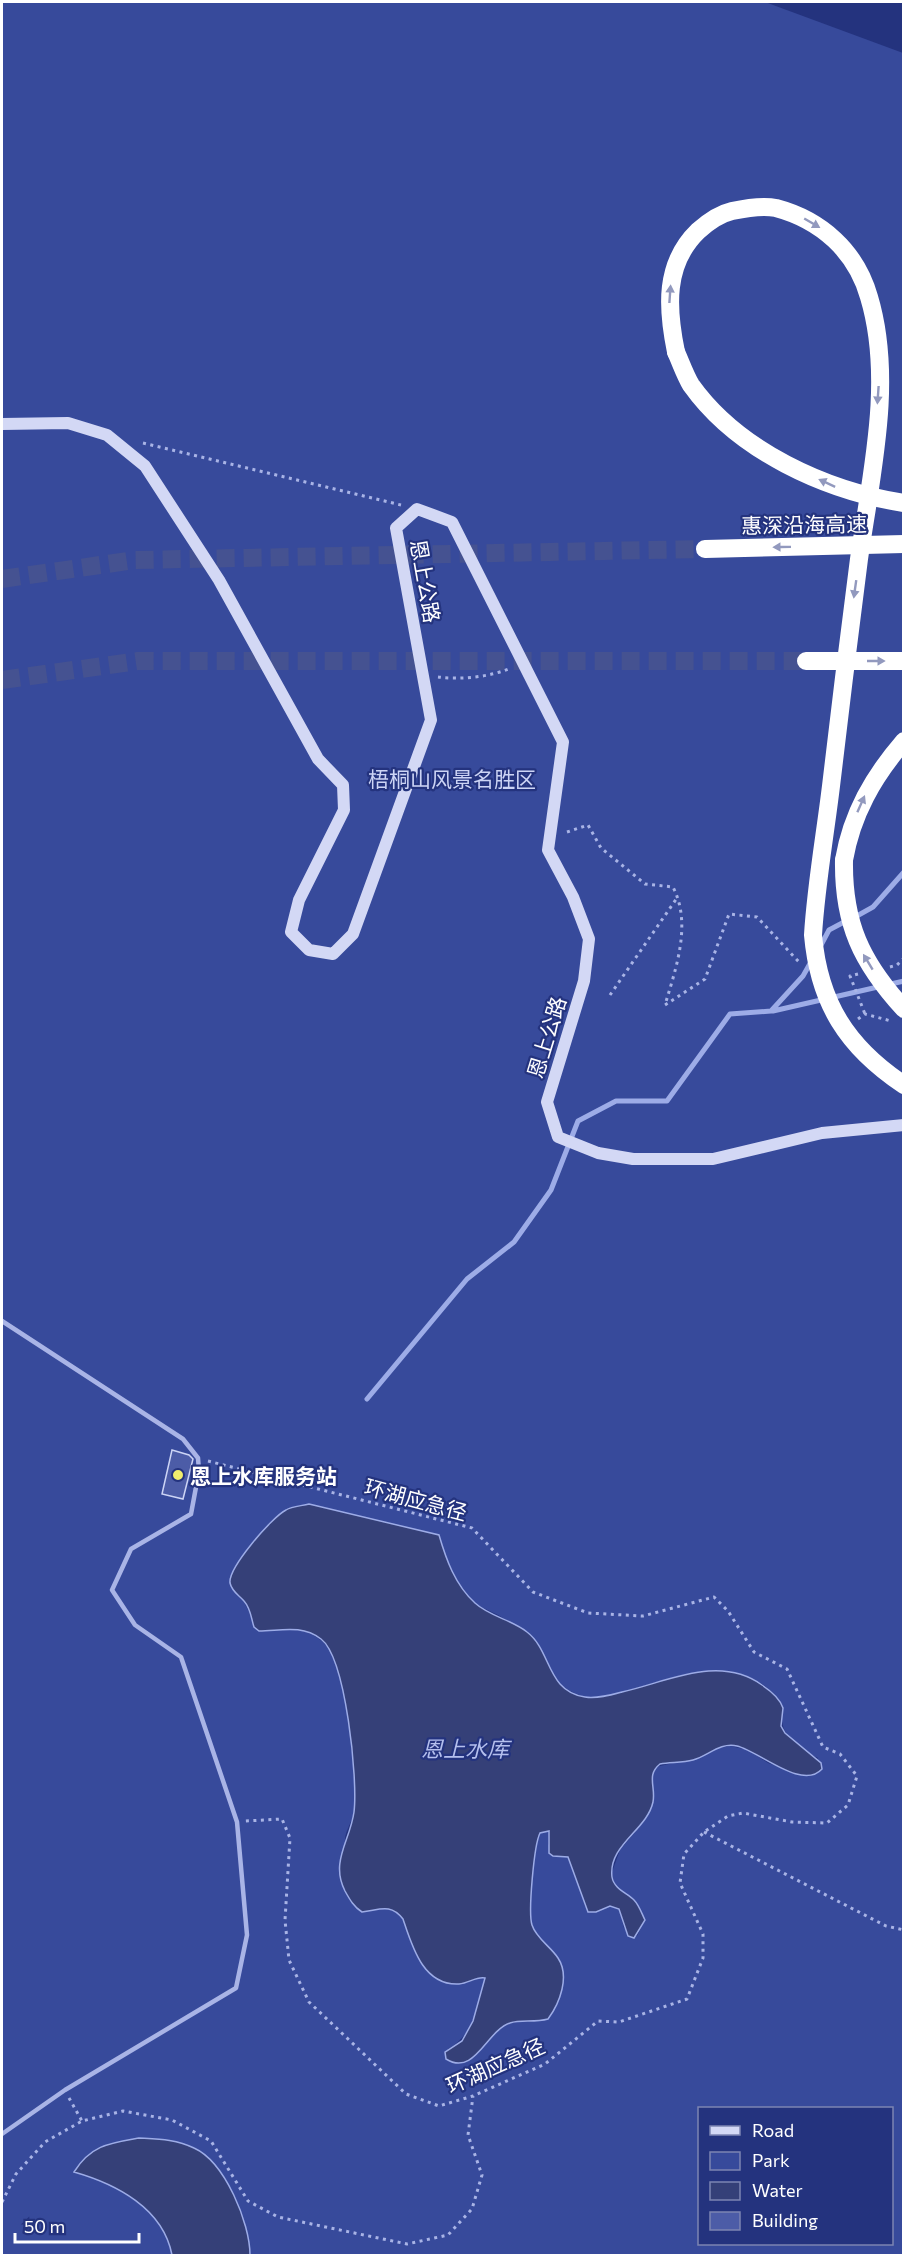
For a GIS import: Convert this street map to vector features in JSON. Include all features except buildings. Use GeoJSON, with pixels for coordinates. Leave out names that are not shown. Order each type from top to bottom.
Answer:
{"type":"FeatureCollection","features":[{"type":"Feature","properties":{"kind":"highway"},"geometry":{"type":"LineString","coordinates":[[903,503],[835,487],[768,453],[713,410],[690,384],[676,352],[669,291],[679,256],[704,225],[723,213],[769,207],[796,213],[819,226],[839,243],[856,266],[868,294],[876,324],[879,356],[874,452],[813,935],[820,978],[832,1012],[864,1054],[903,1085]]}},
{"type":"Feature","properties":{"kind":"highway","name":"惠深沿海高速"},"geometry":{"type":"LineString","coordinates":[[705,549],[903,544]]}},
{"type":"Feature","properties":{"kind":"highway"},"geometry":{"type":"LineString","coordinates":[[806,661],[903,661]]}},
{"type":"Feature","properties":{"kind":"highway"},"geometry":{"type":"LineString","coordinates":[[899,1015],[858,946],[844,891],[844,860],[849,834],[862,800],[880,768],[903,741]]}},
{"type":"Feature","properties":{"kind":"street","name":"恩上公路"},"geometry":{"type":"LineString","coordinates":[[2,423],[68,423],[107,435],[145,466],[219,580],[318,759],[343,785],[344,810],[298,900],[291,932],[309,950],[333,954],[353,934],[431,720],[396,528],[417,509],[452,522],[563,742],[548,850],[573,897],[589,939],[584,981],[546,1102],[558,1137],[598,1153],[633,1159],[713,1158],[822,1133],[903,1125]]}},
{"type":"Feature","properties":{"kind":"lane"},"geometry":{"type":"LineString","coordinates":[[2,1321],[183,1439],[198,1458],[199,1471],[191,1514],[131,1550],[112,1590],[135,1625],[181,1657],[237,1822],[247,1935],[236,1988],[65,2090],[2,2134]]}},
{"type":"Feature","properties":{"kind":"path"},"geometry":{"type":"LineString","coordinates":[[142,443],[417,509]]}},
{"type":"Feature","properties":{"kind":"path"},"geometry":{"type":"LineString","coordinates":[[422,671],[440,678],[460,678],[498,673],[523,663]]}},
{"type":"Feature","properties":{"kind":"path"},"geometry":{"type":"LineString","coordinates":[[567,832],[588,825],[601,848],[645,884],[673,887],[678,897],[682,949],[665,1005],[705,979],[729,914],[757,917],[799,961]]}},
{"type":"Feature","properties":{"kind":"path"},"geometry":{"type":"LineString","coordinates":[[610,995],[678,897]]}},
{"type":"Feature","properties":{"kind":"path"},"geometry":{"type":"LineString","coordinates":[[865,1014],[899,1015]]}},
{"type":"Feature","properties":{"kind":"path","name":"环湖应急径"},"geometry":{"type":"LineString","coordinates":[[198,1458],[472,1528],[533,1592],[588,1613],[643,1616],[714,1597],[728,1611],[754,1652],[787,1668],[823,1747],[840,1754],[857,1776],[848,1805],[827,1823],[792,1822],[743,1813],[728,1816],[704,1832],[684,1854],[680,1883],[704,1934],[703,1958],[687,1999],[619,2022],[598,2021],[545,2064],[473,2096],[439,2106],[406,2094],[309,2002],[289,1960],[285,1920],[290,1838],[282,1819],[237,1822]]}},
{"type":"Feature","properties":{"kind":"path"},"geometry":{"type":"LineString","coordinates":[[704,1832],[886,1926],[903,1930]]}},
{"type":"Feature","properties":{"kind":"path"},"geometry":{"type":"LineString","coordinates":[[65,2090],[82,2121]]}},
{"type":"Feature","properties":{"kind":"path"},"geometry":{"type":"LineString","coordinates":[[2,2202],[16,2174],[45,2142],[82,2121],[123,2111],[172,2120],[211,2141],[248,2201],[278,2217],[407,2244],[448,2235],[472,2209],[482,2175],[468,2135],[473,2096]]}},
{"type":"Feature","properties":{"kind":"green space","name":"梧桐山风景名胜区"},"geometry":{"type":"Polygon","coordinates":[[[2,2],[765,2],[903,53],[903,2255],[2,2256],[2,2]],[[273,1520],[248,1549],[232,1574],[249,1612],[263,1631],[282,1628],[302,1631],[319,1639],[332,1653],[346,1706],[354,1777],[354,1811],[345,1842],[351,1867],[367,1911],[386,1909],[395,1911],[403,1918],[426,1971],[472,1981],[486,1978],[475,2018],[463,2036],[448,2049],[479,2051],[492,2036],[509,2024],[544,2019],[555,2009],[559,1999],[560,1965],[535,1933],[531,1916],[534,1864],[540,1833],[549,1831],[548,1843],[553,1856],[568,1857],[573,1865],[585,1906],[596,1912],[610,1906],[619,1909],[624,1928],[637,1936],[645,1920],[614,1884],[612,1872],[620,1850],[645,1820],[654,1794],[651,1776],[656,1767],[702,1756],[715,1749],[730,1746],[748,1750],[768,1763],[805,1776],[818,1758],[802,1750],[790,1739],[783,1725],[783,1708],[773,1693],[759,1682],[742,1674],[707,1671],[595,1697],[586,1697],[570,1691],[551,1674],[510,1623],[478,1605],[464,1592],[448,1563],[439,1535],[273,1520]]]}},
{"type":"Feature","properties":{"kind":"water","name":"恩上水库"},"geometry":{"type":"Polygon","coordinates":[[[309,1504],[439,1535],[452,1571],[468,1596],[494,1615],[527,1632],[541,1649],[556,1679],[572,1693],[585,1697],[604,1696],[675,1677],[711,1671],[745,1676],[772,1692],[782,1704],[781,1726],[785,1733],[821,1763],[822,1769],[814,1775],[792,1773],[746,1749],[731,1745],[693,1760],[660,1764],[653,1772],[654,1797],[649,1812],[622,1847],[612,1866],[615,1885],[636,1902],[645,1920],[634,1938],[628,1936],[619,1909],[610,1906],[596,1912],[588,1912],[568,1857],[553,1856],[549,1853],[549,1831],[540,1833],[534,1864],[531,1918],[537,1934],[562,1965],[563,1981],[560,1997],[548,2019],[510,2023],[494,2035],[473,2058],[465,2062],[456,2063],[446,2059],[445,2052],[462,2041],[473,2021],[485,1978],[459,1984],[447,1983],[436,1978],[428,1971],[415,1952],[403,1919],[389,1909],[362,1912],[350,1900],[341,1880],[340,1861],[354,1812],[354,1774],[343,1694],[330,1651],[321,1639],[306,1631],[290,1629],[259,1631],[254,1627],[246,1604],[230,1583],[231,1576],[243,1555],[271,1522],[288,1509],[309,1504]]]}},
{"type":"Feature","properties":{"kind":"water"},"geometry":{"type":"Polygon","coordinates":[[[139,2138],[167,2140],[187,2145],[205,2155],[216,2166],[234,2195],[246,2227],[250,2255],[172,2255],[167,2238],[148,2211],[135,2200],[106,2183],[74,2172],[80,2163],[94,2151],[110,2144],[139,2138]]]}},
{"type":"Feature","properties":{"kind":"waterway"},"geometry":{"type":"LineString","coordinates":[[855,917],[873,907],[904,872]]}},
{"type":"Feature","properties":{"kind":"waterway"},"geometry":{"type":"LineString","coordinates":[[820,947],[829,930],[846,921]]}},
{"type":"Feature","properties":{"kind":"waterway"},"geometry":{"type":"LineString","coordinates":[[367,1399],[467,1279],[514,1242],[551,1190],[578,1121],[616,1101],[667,1101],[730,1014],[771,1011],[803,976],[812,960]]}},
{"type":"Feature","properties":{"kind":"waterway"},"geometry":{"type":"LineString","coordinates":[[773,1011],[904,981]]}},
{"type":"Feature","properties":{"kind":"tunnel"},"geometry":{"type":"LineString","coordinates":[[2,579],[135,560],[705,549]]}},
{"type":"Feature","properties":{"kind":"tunnel"},"geometry":{"type":"LineString","coordinates":[[2,680],[138,661],[806,661]]}},
{"type":"Feature","properties":{"kind":"place","name":"恩上水库服务站"},"geometry":{"type":"Point","coordinates":[178,1475]}}]}
